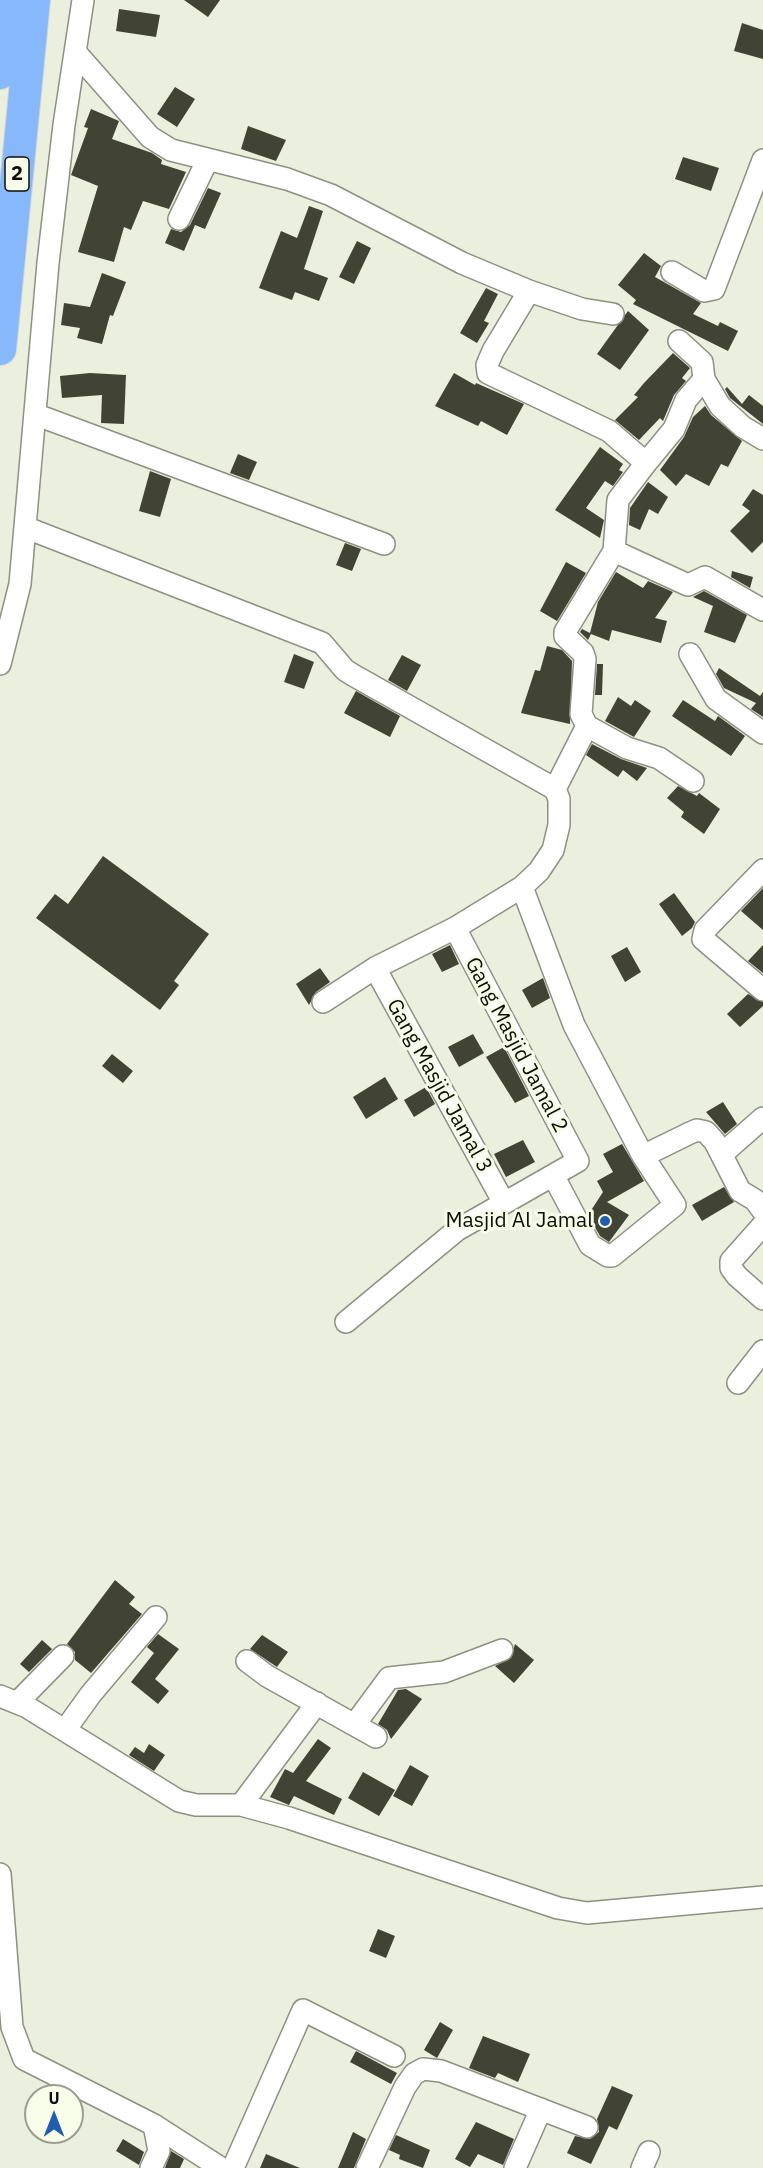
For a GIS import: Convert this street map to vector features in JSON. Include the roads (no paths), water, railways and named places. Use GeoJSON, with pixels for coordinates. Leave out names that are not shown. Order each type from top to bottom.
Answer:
{"type":"FeatureCollection","features":[{"type":"Feature","properties":{"kind":"highway"},"geometry":{"type":"LineString","coordinates":[[0,72],[7,0]]}},
{"type":"Feature","properties":{"kind":"highway","name":"2"},"geometry":{"type":"LineString","coordinates":[[0,349],[34,0]]}},
{"type":"Feature","properties":{"kind":"street"},"geometry":{"type":"LineString","coordinates":[[0,664],[21,584],[48,263],[64,125],[77,54],[83,0]]}},
{"type":"Feature","properties":{"kind":"street"},"geometry":{"type":"LineString","coordinates":[[77,54],[150,137],[171,150],[207,161],[287,179],[331,195],[462,263],[529,291],[582,309],[613,314]]}},
{"type":"Feature","properties":{"kind":"street"},"geometry":{"type":"LineString","coordinates":[[672,272],[704,291],[714,289],[763,160]]}},
{"type":"Feature","properties":{"kind":"street"},"geometry":{"type":"LineString","coordinates":[[179,219],[207,161]]}},
{"type":"Feature","properties":{"kind":"street"},"geometry":{"type":"LineString","coordinates":[[529,291],[493,351],[487,365],[488,373],[609,431],[646,463]]}},
{"type":"Feature","properties":{"kind":"street"},"geometry":{"type":"LineString","coordinates":[[679,341],[702,362],[704,380],[720,406],[743,427],[763,438]]}},
{"type":"Feature","properties":{"kind":"street"},"geometry":{"type":"LineString","coordinates":[[693,781],[659,758],[627,748],[587,726],[581,714],[585,659],[583,653],[565,636],[565,632],[614,551],[618,500],[674,429],[686,400],[704,380]]}},
{"type":"Feature","properties":{"kind":"street"},"geometry":{"type":"LineString","coordinates":[[37,415],[384,544]]}},
{"type":"Feature","properties":{"kind":"street"},"geometry":{"type":"LineString","coordinates":[[27,528],[322,643],[353,675],[555,789],[559,799],[559,825],[553,850],[539,871],[522,886],[454,928],[375,968],[323,1002]]}},
{"type":"Feature","properties":{"kind":"street"},"geometry":{"type":"LineString","coordinates":[[614,551],[690,586],[705,576],[763,610]]}},
{"type":"Feature","properties":{"kind":"street"},"geometry":{"type":"LineString","coordinates":[[690,654],[716,699],[763,733]]}},
{"type":"Feature","properties":{"kind":"street"},"geometry":{"type":"LineString","coordinates":[[555,789],[587,726]]}},
{"type":"Feature","properties":{"kind":"street"},"geometry":{"type":"LineString","coordinates":[[763,870],[705,930],[704,939],[763,990]]}},
{"type":"Feature","properties":{"kind":"street"},"geometry":{"type":"LineString","coordinates":[[346,1323],[457,1230],[554,1177],[591,1245],[603,1255],[612,1256],[675,1204],[643,1156],[574,1025],[522,886]]}},
{"type":"Feature","properties":{"kind":"street","name":"Gang Masjid Jamal 2"},"geometry":{"type":"LineString","coordinates":[[454,928],[578,1161],[554,1177]]}},
{"type":"Feature","properties":{"kind":"street","name":"Gang Masjid Jamal 3"},"geometry":{"type":"LineString","coordinates":[[375,968],[504,1203]]}},
{"type":"Feature","properties":{"kind":"street"},"geometry":{"type":"LineString","coordinates":[[722,1154],[763,1118]]}},
{"type":"Feature","properties":{"kind":"street"},"geometry":{"type":"LineString","coordinates":[[643,1156],[697,1130],[706,1132],[722,1154],[740,1191],[755,1200],[763,1211]]}},
{"type":"Feature","properties":{"kind":"street"},"geometry":{"type":"LineString","coordinates":[[763,1225],[734,1256],[731,1268],[763,1299]]}},
{"type":"Feature","properties":{"kind":"street"},"geometry":{"type":"LineString","coordinates":[[738,1383],[763,1351]]}},
{"type":"Feature","properties":{"kind":"street"},"geometry":{"type":"LineString","coordinates":[[65,1730],[90,1694],[156,1617]]}},
{"type":"Feature","properties":{"kind":"street"},"geometry":{"type":"LineString","coordinates":[[355,1724],[389,1678],[444,1672],[502,1650]]}},
{"type":"Feature","properties":{"kind":"street"},"geometry":{"type":"LineString","coordinates":[[63,1656],[9,1699],[65,1730],[179,1801],[196,1805],[241,1805],[289,1818],[558,1908],[587,1913],[763,1897]]}},
{"type":"Feature","properties":{"kind":"street"},"geometry":{"type":"LineString","coordinates":[[247,1661],[267,1676],[376,1737]]}},
{"type":"Feature","properties":{"kind":"street"},"geometry":{"type":"LineString","coordinates":[[241,1805],[317,1703]]}},
{"type":"Feature","properties":{"kind":"street"},"geometry":{"type":"LineString","coordinates":[[0,1883],[12,2027],[24,2059],[154,2125],[221,2168]]}},
{"type":"Feature","properties":{"kind":"street"},"geometry":{"type":"LineString","coordinates":[[233,2168],[303,2010],[394,2056]]}},
{"type":"Feature","properties":{"kind":"street"},"geometry":{"type":"LineString","coordinates":[[367,2168],[405,2087],[414,2074],[423,2069],[441,2071],[587,2127]]}},
{"type":"Feature","properties":{"kind":"street"},"geometry":{"type":"LineString","coordinates":[[515,2168],[541,2109]]}},
{"type":"Feature","properties":{"kind":"street"},"geometry":{"type":"LineString","coordinates":[[151,2168],[159,2151],[154,2125]]}},
{"type":"Feature","properties":{"kind":"place","name":"Masjid Al Jamal"},"geometry":{"type":"Point","coordinates":[605,1221]}}]}
